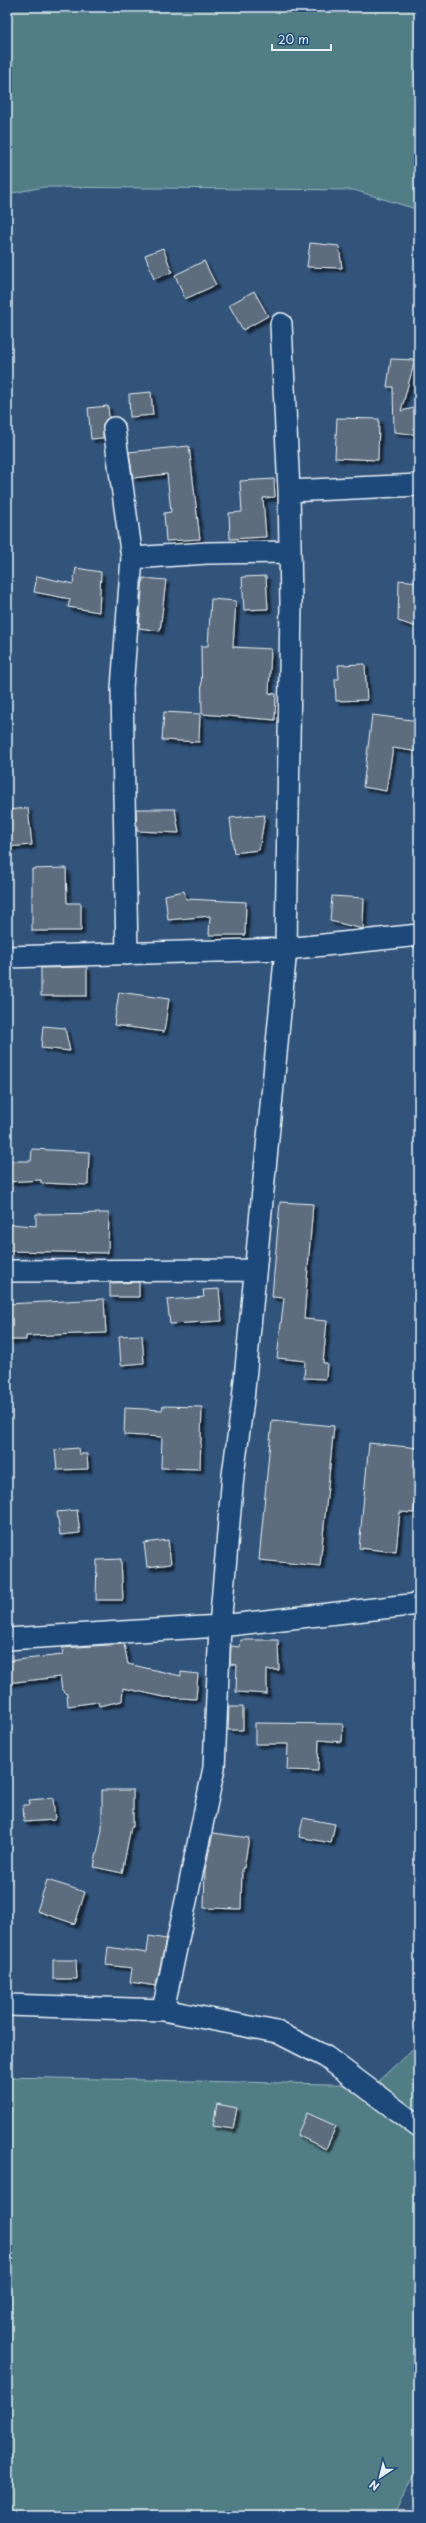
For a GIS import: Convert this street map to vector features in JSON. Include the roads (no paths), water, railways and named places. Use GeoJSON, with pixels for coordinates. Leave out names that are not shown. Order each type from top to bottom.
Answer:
{"type":"FeatureCollection","features":[{"type":"Feature","properties":{"kind":"street"},"geometry":{"type":"LineString","coordinates":[[164,2010],[187,1891],[211,1791],[214,1768],[220,1626],[286,949],[290,552],[289,491],[281,324]]}},
{"type":"Feature","properties":{"kind":"street"},"geometry":{"type":"LineString","coordinates":[[114,428],[132,558],[122,688],[127,954]]}},
{"type":"Feature","properties":{"kind":"street"},"geometry":{"type":"LineString","coordinates":[[289,491],[419,485]]}},
{"type":"Feature","properties":{"kind":"street"},"geometry":{"type":"LineString","coordinates":[[132,558],[207,553],[290,552]]}},
{"type":"Feature","properties":{"kind":"street"},"geometry":{"type":"LineString","coordinates":[[7,957],[286,949],[419,935]]}},
{"type":"Feature","properties":{"kind":"street"},"geometry":{"type":"LineString","coordinates":[[7,1271],[255,1270]]}},
{"type":"Feature","properties":{"kind":"street"},"geometry":{"type":"LineString","coordinates":[[7,1639],[220,1626],[419,1604]]}},
{"type":"Feature","properties":{"kind":"street"},"geometry":{"type":"LineString","coordinates":[[7,2005],[164,2010],[277,2032],[326,2057],[419,2127]]}}]}
